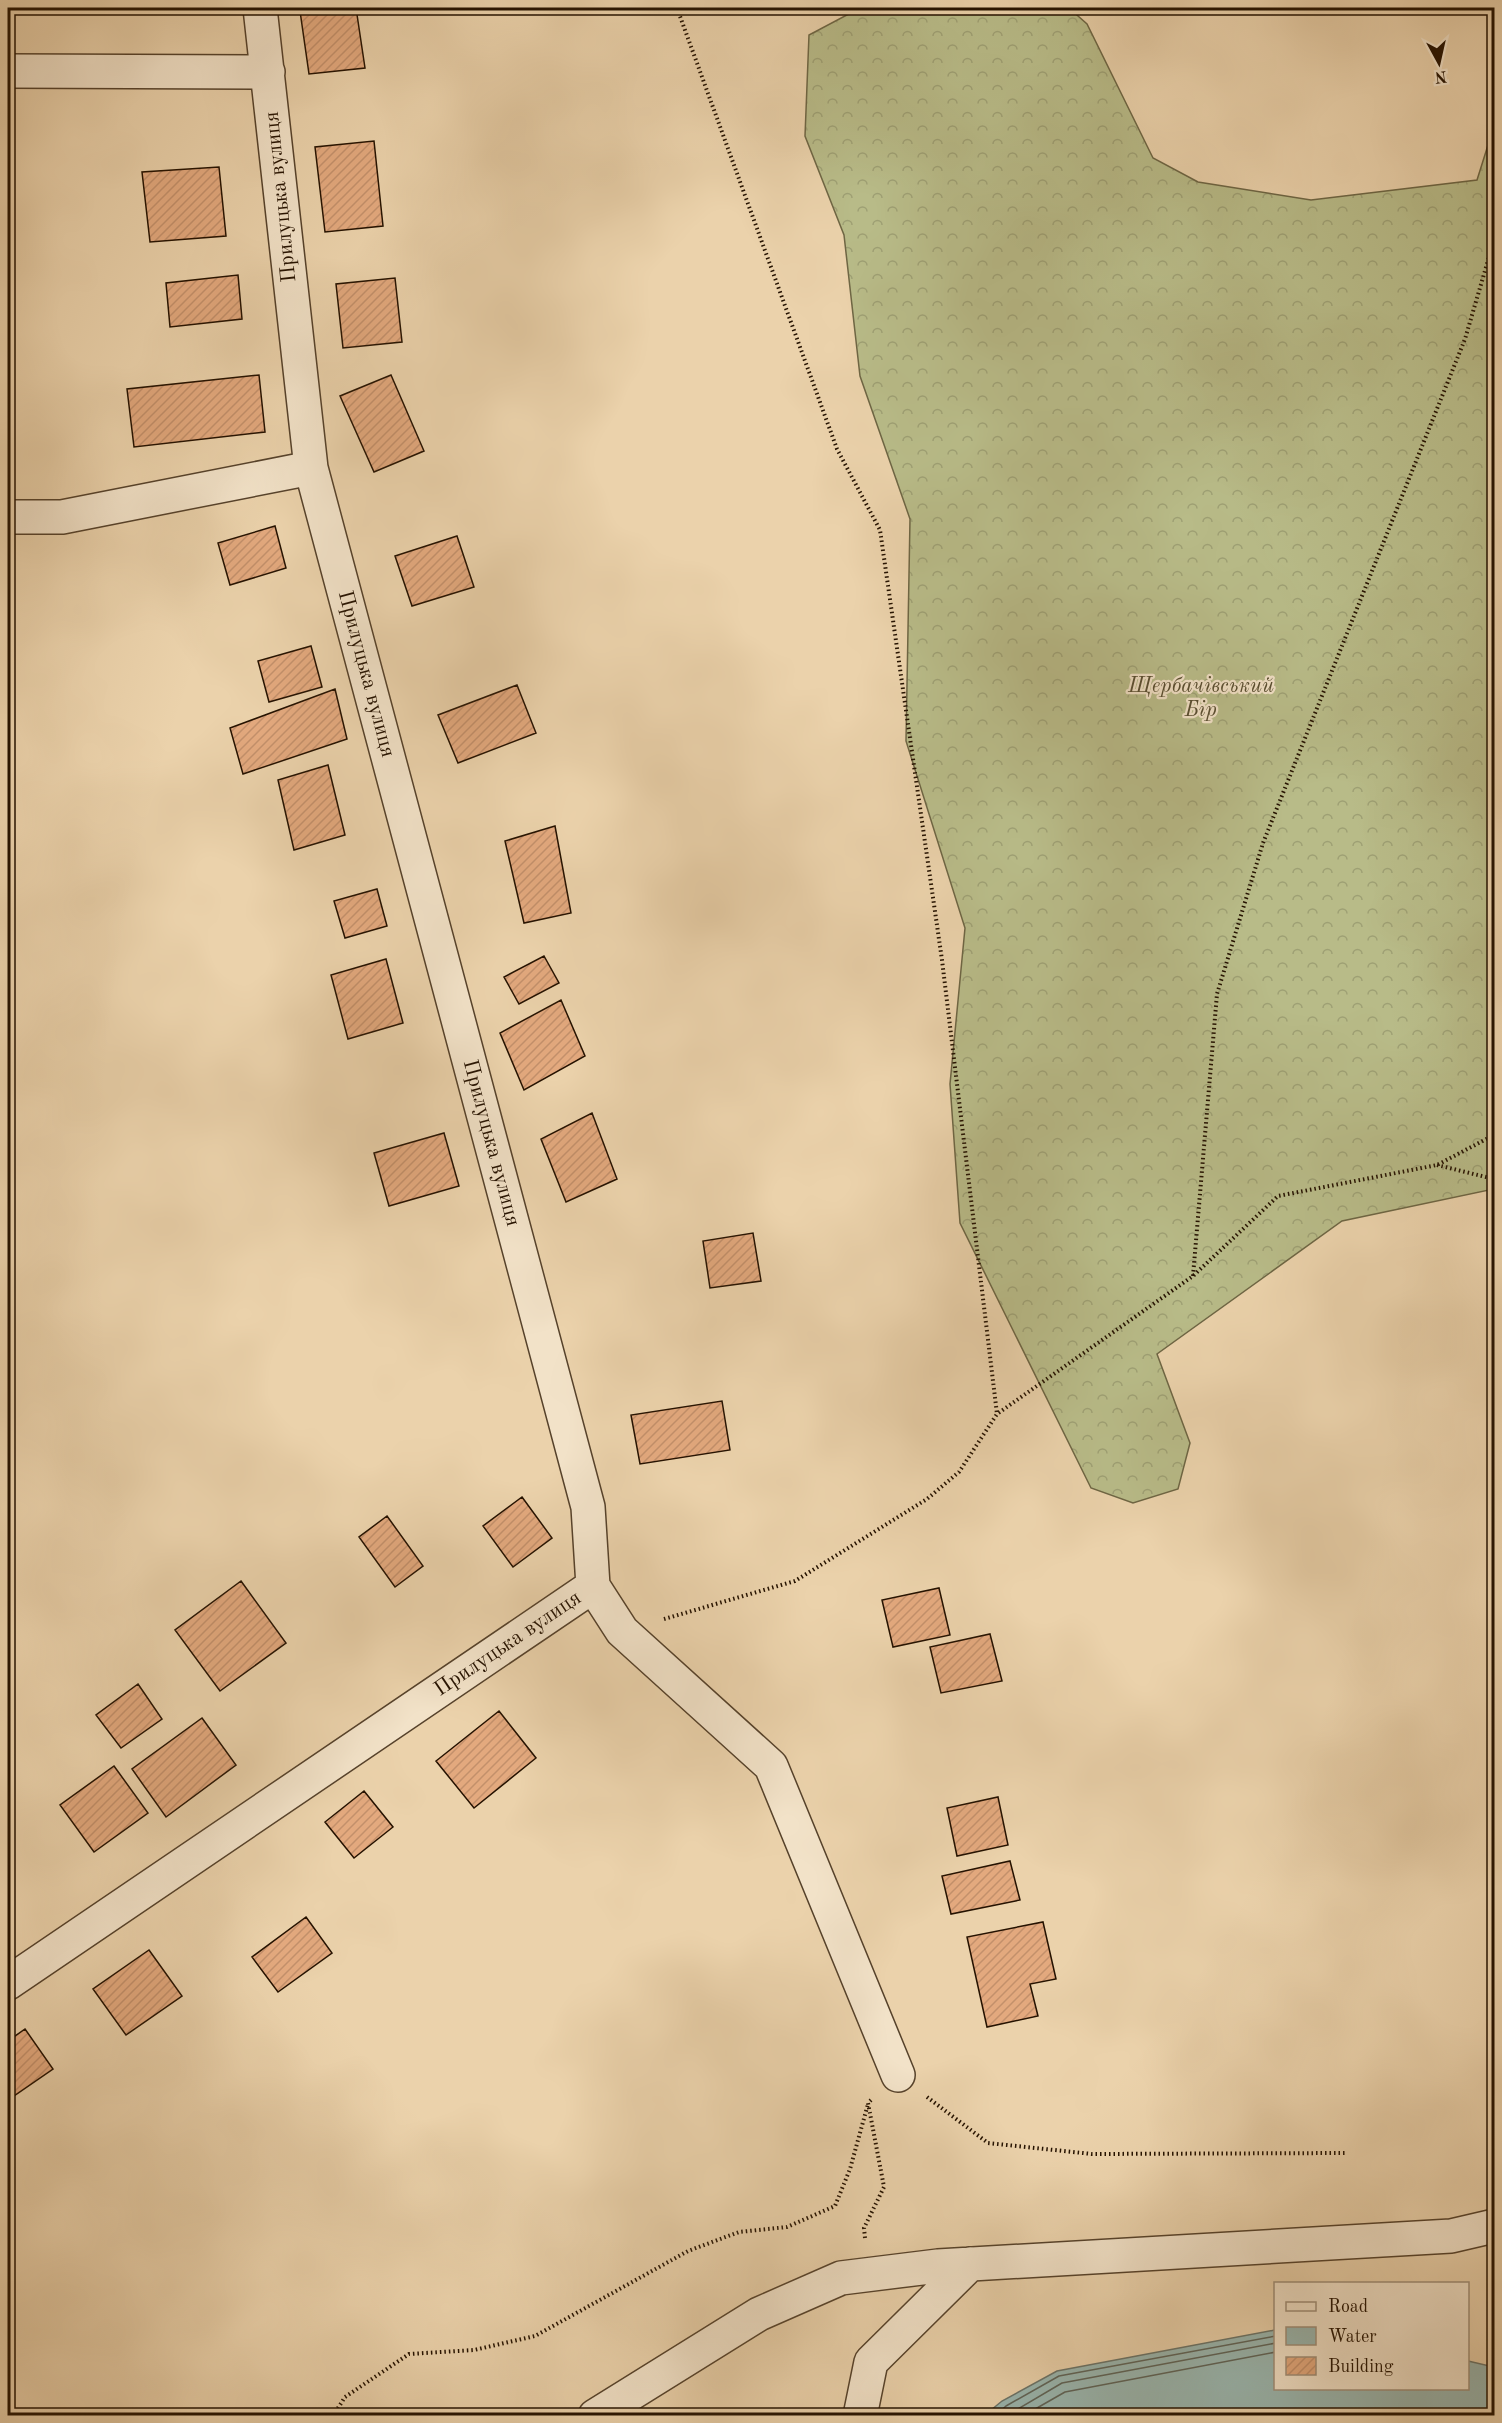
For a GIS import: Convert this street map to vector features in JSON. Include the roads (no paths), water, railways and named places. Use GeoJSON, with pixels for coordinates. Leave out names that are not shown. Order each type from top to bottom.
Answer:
{"type":"FeatureCollection","features":[{"type":"Feature","properties":{"kind":"street","name":"Прилуцька вулиця"},"geometry":{"type":"LineString","coordinates":[[8,1983],[593,1586],[588,1507],[310,468],[260,8]]}},
{"type":"Feature","properties":{"kind":"street"},"geometry":{"type":"LineString","coordinates":[[8,71],[268,72]]}},
{"type":"Feature","properties":{"kind":"street"},"geometry":{"type":"LineString","coordinates":[[8,517],[62,518],[310,468]]}},
{"type":"Feature","properties":{"kind":"street"},"geometry":{"type":"LineString","coordinates":[[593,1586],[622,1631],[771,1766],[897,2075]]}},
{"type":"Feature","properties":{"kind":"street"},"geometry":{"type":"LineString","coordinates":[[595,2415],[759,2314],[841,2278],[970,2264],[1451,2236],[1494,2226]]}},
{"type":"Feature","properties":{"kind":"street"},"geometry":{"type":"LineString","coordinates":[[860,2415],[871,2362],[970,2264]]}},
{"type":"Feature","properties":{"kind":"water"},"geometry":{"type":"Polygon","coordinates":[[[1274,2330],[1274,2390],[1469,2390],[1469,2361],[1494,2367],[1494,2415],[985,2415],[1002,2401],[1057,2371],[1274,2330]]]}},
{"type":"Feature","properties":{"kind":"park label","name":"Щербачівський Бір"},"geometry":{"type":"Point","coordinates":[1201,698]}}]}
